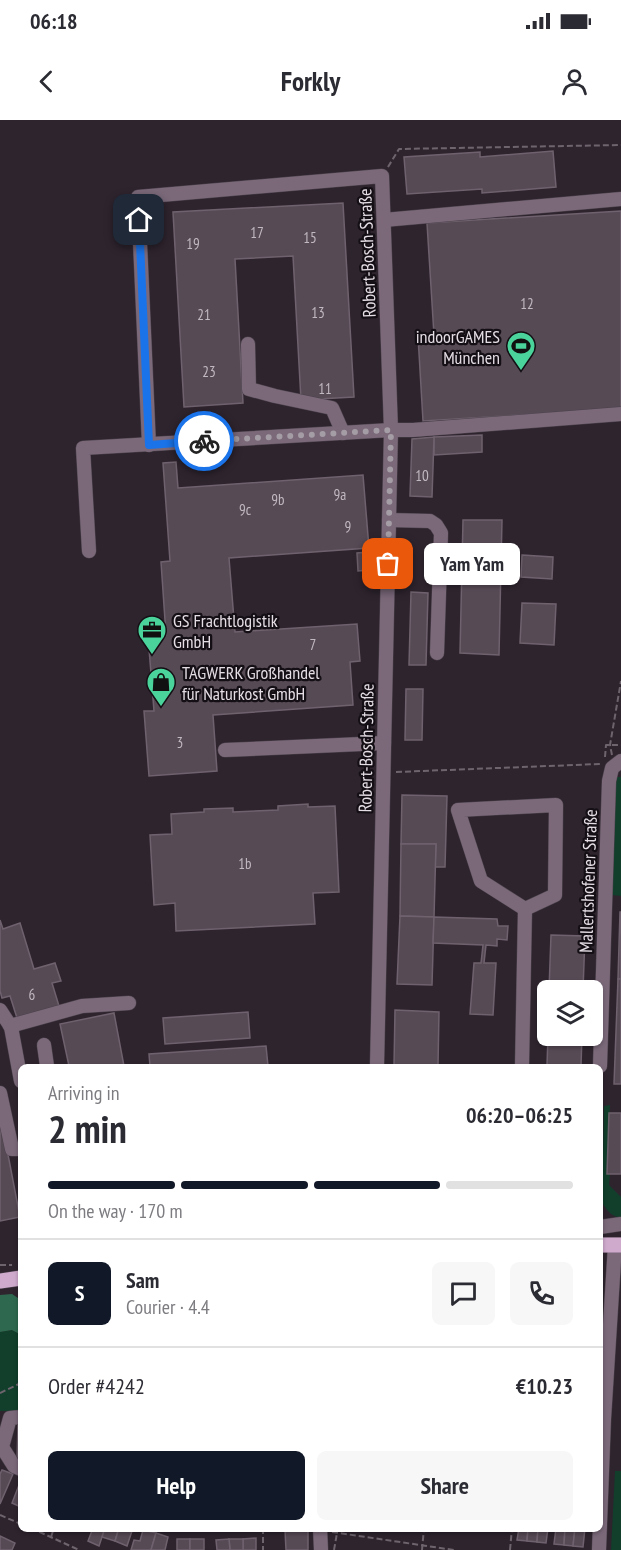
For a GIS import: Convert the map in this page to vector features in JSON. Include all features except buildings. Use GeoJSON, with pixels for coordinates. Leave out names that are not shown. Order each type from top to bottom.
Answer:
{"type":"FeatureCollection","features":[{"type":"Feature","properties":{"kind":"main road"},"geometry":{"type":"LineString","coordinates":[[0,1281],[18,1278]]}},
{"type":"Feature","properties":{"kind":"street","name":"Robert-Bosch-Straße"},"geometry":{"type":"LineString","coordinates":[[149,445],[138,197],[382,176],[391,430],[377,1064]]}},
{"type":"Feature","properties":{"kind":"street"},"geometry":{"type":"LineString","coordinates":[[384,220],[621,199]]}},
{"type":"Feature","properties":{"kind":"street"},"geometry":{"type":"LineString","coordinates":[[248,344],[249,389],[332,408],[343,433]]}},
{"type":"Feature","properties":{"kind":"street"},"geometry":{"type":"LineString","coordinates":[[89,551],[82,448],[413,430],[621,414]]}},
{"type":"Feature","properties":{"kind":"street"},"geometry":{"type":"LineString","coordinates":[[389,520],[430,521],[441,533],[437,653]]}},
{"type":"Feature","properties":{"kind":"street"},"geometry":{"type":"LineString","coordinates":[[225,750],[384,743]]}},
{"type":"Feature","properties":{"kind":"street","name":"Mallertshofener Straße"},"geometry":{"type":"LineString","coordinates":[[600,1064],[609,781],[614,764]]}},
{"type":"Feature","properties":{"kind":"street"},"geometry":{"type":"LineString","coordinates":[[556,805],[555,895],[525,909],[481,881],[458,810],[556,805]]}},
{"type":"Feature","properties":{"kind":"street"},"geometry":{"type":"LineString","coordinates":[[522,1064],[525,909]]}},
{"type":"Feature","properties":{"kind":"street"},"geometry":{"type":"LineString","coordinates":[[10,1026],[82,1006],[129,1003]]}},
{"type":"Feature","properties":{"kind":"street"},"geometry":{"type":"LineString","coordinates":[[0,1010],[10,1026],[18,1066]]}},
{"type":"Feature","properties":{"kind":"street"},"geometry":{"type":"LineString","coordinates":[[44,1045],[46,1064]]}},
{"type":"Feature","properties":{"kind":"street"},"geometry":{"type":"LineString","coordinates":[[0,1093],[12,1149],[18,1149]]}},
{"type":"Feature","properties":{"kind":"street"},"geometry":{"type":"LineString","coordinates":[[603,1227],[621,1224]]}},
{"type":"Feature","properties":{"kind":"street"},"geometry":{"type":"LineString","coordinates":[[603,1410],[604,1373],[616,1323],[612,1245]]}},
{"type":"Feature","properties":{"kind":"street"},"geometry":{"type":"LineString","coordinates":[[18,1418],[10,1418],[1,1448],[14,1466],[18,1468]]}},
{"type":"Feature","properties":{"kind":"street"},"geometry":{"type":"LineString","coordinates":[[320,1532],[321,1550]]}},
{"type":"Feature","properties":{"kind":"street"},"geometry":{"type":"LineString","coordinates":[[599,1550],[600,1532]]}},
{"type":"Feature","properties":{"kind":"path"},"geometry":{"type":"LineString","coordinates":[[382,176],[399,149],[621,145]]}},
{"type":"Feature","properties":{"kind":"path"},"geometry":{"type":"LineString","coordinates":[[614,764],[610,745],[621,681]]}},
{"type":"Feature","properties":{"kind":"path"},"geometry":{"type":"LineString","coordinates":[[614,764],[606,745],[621,745]]}},
{"type":"Feature","properties":{"kind":"path"},"geometry":{"type":"LineString","coordinates":[[383,772],[614,764]]}},
{"type":"Feature","properties":{"kind":"path"},"geometry":{"type":"LineString","coordinates":[[0,1264],[13,1265]]}},
{"type":"Feature","properties":{"kind":"path"},"geometry":{"type":"LineString","coordinates":[[0,1393],[18,1384]]}},
{"type":"Feature","properties":{"kind":"path"},"geometry":{"type":"LineString","coordinates":[[0,1515],[18,1523]]}},
{"type":"Feature","properties":{"kind":"path"},"geometry":{"type":"LineString","coordinates":[[38,1532],[79,1550]]}},
{"type":"Feature","properties":{"kind":"path"},"geometry":{"type":"LineString","coordinates":[[50,1538],[52,1532]]}},
{"type":"Feature","properties":{"kind":"path"},"geometry":{"type":"LineString","coordinates":[[262,1532],[262,1550]]}},
{"type":"Feature","properties":{"kind":"path"},"geometry":{"type":"LineString","coordinates":[[334,1532],[454,1550]]}},
{"type":"Feature","properties":{"kind":"path"},"geometry":{"type":"LineString","coordinates":[[422,1550],[424,1532]]}},
{"type":"Feature","properties":{"kind":"path"},"geometry":{"type":"LineString","coordinates":[[510,1550],[512,1532]]}},
{"type":"Feature","properties":{"kind":"path"},"geometry":{"type":"LineString","coordinates":[[334,1550],[338,1533]]}},
{"type":"Feature","properties":{"kind":"green space"},"geometry":{"type":"Polygon","coordinates":[[[616,777],[621,777],[621,896],[612,895],[616,777]]]}},
{"type":"Feature","properties":{"kind":"green space"},"geometry":{"type":"Polygon","coordinates":[[[610,1105],[607,1173],[610,1174],[609,1185],[621,1197],[621,1218],[614,1216],[603,1204],[604,1106],[610,1105]]]}},
{"type":"Feature","properties":{"kind":"green space"},"geometry":{"type":"Polygon","coordinates":[[[12,1294],[18,1298],[18,1333],[12,1330],[0,1332],[0,1295],[12,1294]]]}},
{"type":"Feature","properties":{"kind":"green space"},"geometry":{"type":"Polygon","coordinates":[[[12,1330],[18,1333],[18,1411],[0,1411],[0,1332],[12,1330]]]}},
{"type":"Feature","properties":{"kind":"green space"},"geometry":{"type":"Polygon","coordinates":[[[615,1471],[621,1471],[621,1550],[611,1550],[615,1471]]]}},
{"type":"Feature","properties":{"kind":"way so far"},"geometry":{"type":"LineString","coordinates":[[204,441],[391,430],[388,564]]}},
{"type":"Feature","properties":{"kind":"place","name":"indoorGAMES München"},"geometry":{"type":"Point","coordinates":[521,372]}},
{"type":"Feature","properties":{"kind":"place","name":"Yam Yam"},"geometry":{"type":"Point","coordinates":[388,564]}},
{"type":"Feature","properties":{"kind":"place","name":"GS Frachtlogistik GmbH"},"geometry":{"type":"Point","coordinates":[152,656]}},
{"type":"Feature","properties":{"kind":"place","name":"TAGWERK Großhandel für Naturkost GmbH"},"geometry":{"type":"Point","coordinates":[161,708]}},
{"type":"Feature","properties":{"kind":"route"},"geometry":{"type":"LineString","coordinates":[[139,220],[149,445],[204,441]]}}]}
